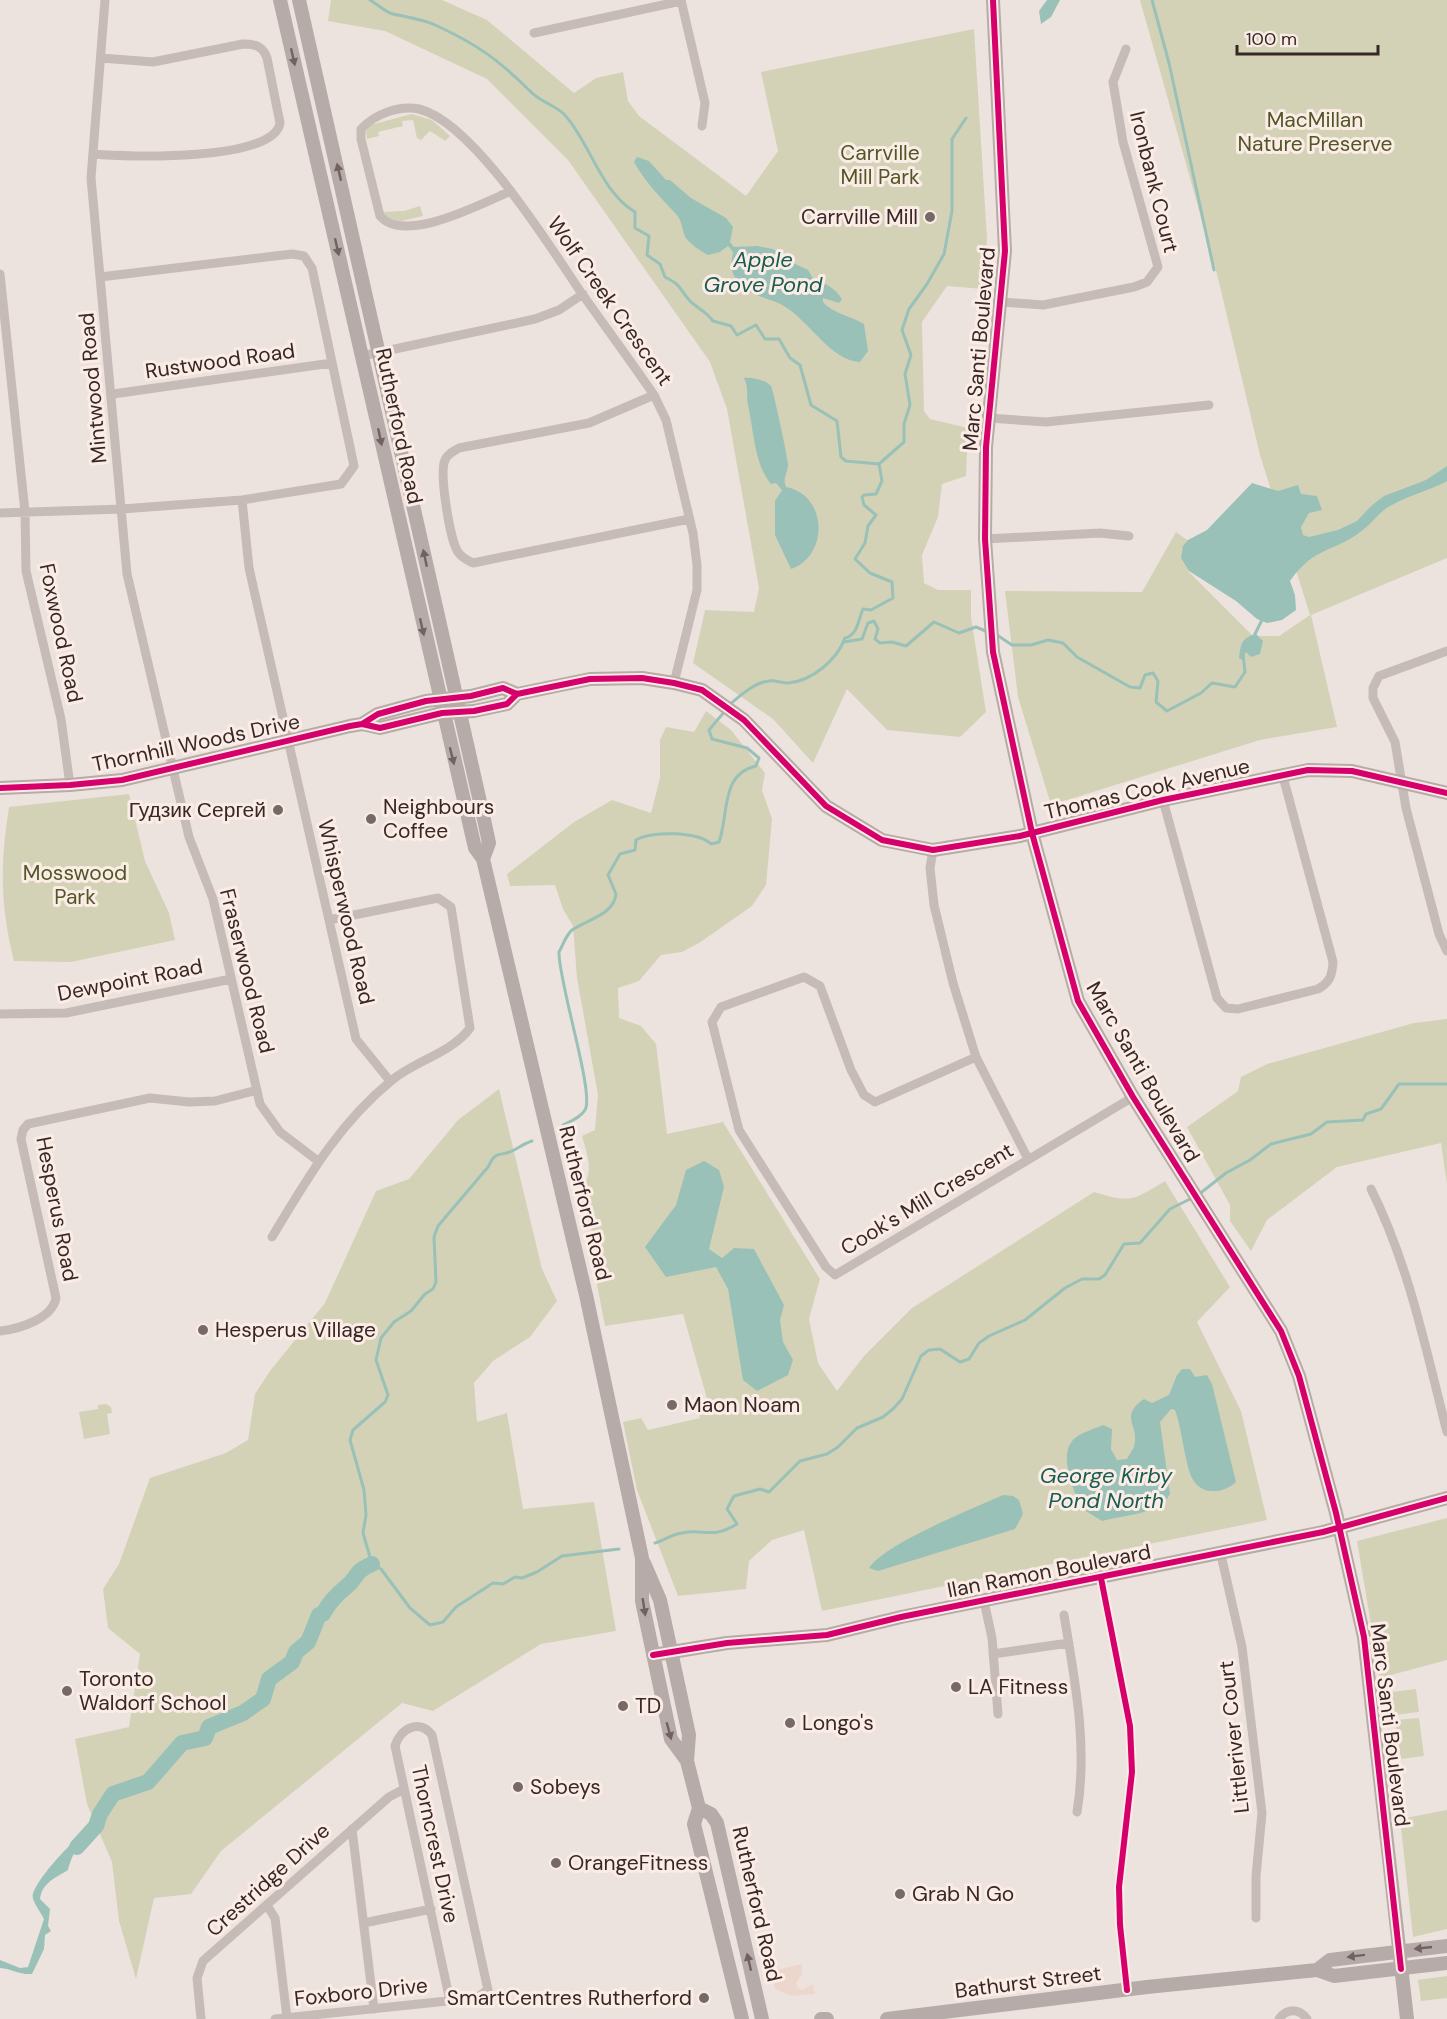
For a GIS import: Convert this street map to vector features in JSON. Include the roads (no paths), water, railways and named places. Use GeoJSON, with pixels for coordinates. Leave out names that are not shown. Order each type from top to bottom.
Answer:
{"type":"FeatureCollection","features":[{"type":"Feature","properties":{"kind":"street","name":"Mintwood Road"},"geometry":{"type":"LineString","coordinates":[[105,0],[91,178],[113,394],[128,574],[173,768]]}},
{"type":"Feature","properties":{"kind":"street","name":"Rutherford Road"},"geometry":{"type":"LineString","coordinates":[[280,0],[474,848],[483,859],[586,1295],[642,1558],[660,1600],[689,1735],[687,1761],[699,1808],[694,1824],[742,2019]]}},
{"type":"Feature","properties":{"kind":"street","name":"Rutherford Road"},"geometry":{"type":"LineString","coordinates":[[299,0],[489,843],[483,859]]}},
{"type":"Feature","properties":{"kind":"street"},"geometry":{"type":"LineString","coordinates":[[534,33],[681,0],[705,103],[702,126]]}},
{"type":"Feature","properties":{"kind":"street","name":"Marc Santi Boulevard"},"geometry":{"type":"LineString","coordinates":[[993,0],[1004,231],[1000,302],[986,447],[985,539],[993,652],[1032,833],[1078,1001],[1133,1097],[1281,1331],[1299,1376],[1339,1528],[1364,1637],[1407,2019]]}},
{"type":"Feature","properties":{"kind":"street"},"geometry":{"type":"LineString","coordinates":[[94,154],[168,157],[204,154],[269,138],[275,135],[280,123],[267,58],[264,51],[255,45],[243,44],[153,62],[101,58]]}},
{"type":"Feature","properties":{"kind":"street","name":"Ironbank Court"},"geometry":{"type":"LineString","coordinates":[[1000,302],[1043,305],[1134,287],[1147,282],[1158,267],[1123,142],[1113,82],[1126,49]]}},
{"type":"Feature","properties":{"kind":"street","name":"Wolf Creek Crescent"},"geometry":{"type":"LineString","coordinates":[[512,191],[467,212],[412,225],[397,227],[386,223],[380,216],[361,139],[362,129],[378,114],[406,108],[420,109],[438,118],[479,153],[512,191],[654,394],[666,420],[697,565],[698,590],[674,683]]}},
{"type":"Feature","properties":{"kind":"street"},"geometry":{"type":"LineString","coordinates":[[0,513],[122,509],[242,500],[341,483],[354,466],[312,268],[304,256],[292,254],[100,277]]}},
{"type":"Feature","properties":{"kind":"street","name":"Foxwood Road"},"geometry":{"type":"LineString","coordinates":[[0,274],[25,512],[26,571],[61,719],[70,785]]}},
{"type":"Feature","properties":{"kind":"street"},"geometry":{"type":"LineString","coordinates":[[362,356],[535,319],[558,310],[583,294]]}},
{"type":"Feature","properties":{"kind":"street","name":"Rustwood Road"},"geometry":{"type":"LineString","coordinates":[[113,394],[332,363]]}},
{"type":"Feature","properties":{"kind":"street"},"geometry":{"type":"LineString","coordinates":[[654,394],[589,423],[459,448],[446,456],[442,466],[443,488],[457,551],[464,559],[473,563],[689,519]]}},
{"type":"Feature","properties":{"kind":"street"},"geometry":{"type":"LineString","coordinates":[[988,418],[1046,422],[1209,405]]}},
{"type":"Feature","properties":{"kind":"street","name":"Whisperwood Road"},"geometry":{"type":"LineString","coordinates":[[242,500],[249,568],[356,1039],[390,1081]]}},
{"type":"Feature","properties":{"kind":"street"},"geometry":{"type":"LineString","coordinates":[[985,539],[1100,533],[1129,536]]}},
{"type":"Feature","properties":{"kind":"street"},"geometry":{"type":"LineString","coordinates":[[1447,651],[1379,676],[1375,681],[1373,698],[1395,742],[1406,808],[1439,934],[1447,951]]}},
{"type":"Feature","properties":{"kind":"street","name":"Thomas Cook Avenue"},"geometry":{"type":"LineString","coordinates":[[441,706],[460,712],[507,704],[517,694],[590,679],[642,678],[702,690],[744,720],[789,770],[826,806],[882,840],[933,850],[1032,833],[1282,773],[1333,769],[1402,780],[1447,793]]}},
{"type":"Feature","properties":{"kind":"street","name":"Thomas Cook Avenue"},"geometry":{"type":"LineString","coordinates":[[441,706],[457,697],[502,688],[517,694]]}},
{"type":"Feature","properties":{"kind":"street","name":"Thornhill Woods Drive"},"geometry":{"type":"LineString","coordinates":[[0,788],[122,780],[362,724],[381,728],[441,706]]}},
{"type":"Feature","properties":{"kind":"street","name":"Fraserwood Road"},"geometry":{"type":"LineString","coordinates":[[173,768],[189,837],[213,899],[260,1104],[280,1132],[318,1161]]}},
{"type":"Feature","properties":{"kind":"street"},"geometry":{"type":"LineString","coordinates":[[1163,800],[1217,998],[1226,1008],[1238,1009],[1318,989],[1329,982],[1333,974],[1333,962],[1282,773]]}},
{"type":"Feature","properties":{"kind":"street"},"geometry":{"type":"LineString","coordinates":[[933,850],[930,868],[934,905],[953,983],[976,1057],[1028,1159]]}},
{"type":"Feature","properties":{"kind":"street"},"geometry":{"type":"LineString","coordinates":[[272,1238],[327,1146],[390,1081],[419,1061],[462,1039],[470,1028],[451,907],[438,898],[329,920]]}},
{"type":"Feature","properties":{"kind":"street","name":"Cook's Mill Crescent"},"geometry":{"type":"LineString","coordinates":[[976,1057],[875,1102],[864,1095],[851,1070],[820,986],[804,977],[721,1007],[712,1022],[739,1130],[826,1267],[835,1275],[1133,1097]]}},
{"type":"Feature","properties":{"kind":"street","name":"Dewpoint Road"},"geometry":{"type":"LineString","coordinates":[[0,1014],[66,1013],[231,979]]}},
{"type":"Feature","properties":{"kind":"street","name":"Hesperus Road"},"geometry":{"type":"LineString","coordinates":[[0,1331],[10,1330],[47,1314],[56,1298],[22,1142],[24,1128],[34,1122],[150,1098],[189,1102],[215,1101],[257,1090]]}},
{"type":"Feature","properties":{"kind":"street"},"geometry":{"type":"LineString","coordinates":[[1371,1189],[1390,1226],[1404,1265],[1447,1432]]}},
{"type":"Feature","properties":{"kind":"street","name":"Ilan Ramon Boulevard"},"geometry":{"type":"LineString","coordinates":[[653,1655],[670,1651],[827,1635],[984,1601],[1221,1555],[1339,1528],[1447,1498]]}},
{"type":"Feature","properties":{"kind":"street","name":"Littleriver Court"},"geometry":{"type":"LineString","coordinates":[[1221,1555],[1242,1647],[1262,1813],[1256,1876],[1256,1918]]}},
{"type":"Feature","properties":{"kind":"street","name":"Rutherford Road"},"geometry":{"type":"LineString","coordinates":[[642,1558],[642,1601],[671,1739],[687,1761]]}},
{"type":"Feature","properties":{"kind":"street"},"geometry":{"type":"LineString","coordinates":[[1101,1578],[1130,1726],[1132,1772],[1119,1887],[1120,1925],[1127,1990]]}},
{"type":"Feature","properties":{"kind":"street"},"geometry":{"type":"LineString","coordinates":[[984,1601],[993,1654],[998,1714]]}},
{"type":"Feature","properties":{"kind":"street"},"geometry":{"type":"LineString","coordinates":[[1064,1616],[1080,1723],[1082,1783],[1077,1812]]}},
{"type":"Feature","properties":{"kind":"street"},"geometry":{"type":"LineString","coordinates":[[993,1654],[1069,1643]]}},
{"type":"Feature","properties":{"kind":"street","name":"Thorncrest Drive"},"geometry":{"type":"LineString","coordinates":[[432,1735],[427,1728],[410,1727],[398,1737],[395,1746],[450,2001]]}},
{"type":"Feature","properties":{"kind":"street","name":"Foxboro Drive"},"geometry":{"type":"LineString","coordinates":[[275,2019],[344,2016],[374,2009],[476,1998],[488,1990],[432,1735]]}},
{"type":"Feature","properties":{"kind":"street","name":"Crestridge Drive"},"geometry":{"type":"LineString","coordinates":[[201,2019],[197,1978],[200,1966],[352,1829],[389,1797],[404,1789]]}},
{"type":"Feature","properties":{"kind":"street","name":"Rutherford Road"},"geometry":{"type":"LineString","coordinates":[[699,1808],[711,1814],[717,1823],[762,2019]]}},
{"type":"Feature","properties":{"kind":"street"},"geometry":{"type":"LineString","coordinates":[[352,1829],[374,2009]]}},
{"type":"Feature","properties":{"kind":"street"},"geometry":{"type":"LineString","coordinates":[[268,1907],[275,1918],[287,2018]]}},
{"type":"Feature","properties":{"kind":"street"},"geometry":{"type":"LineString","coordinates":[[364,1923],[430,1909]]}},
{"type":"Feature","properties":{"kind":"street","name":"Bathurst Street"},"geometry":{"type":"LineString","coordinates":[[1317,1970],[1330,1959],[1447,1946]]}},
{"type":"Feature","properties":{"kind":"street","name":"Bathurst Street"},"geometry":{"type":"LineString","coordinates":[[887,2019],[1317,1970],[1334,1976],[1447,1963]]}},
{"type":"Feature","properties":{"kind":"street"},"geometry":{"type":"LineString","coordinates":[[1279,2019],[1283,2013],[1293,2010],[1302,2013],[1307,2019]]}},
{"type":"Feature","properties":{"kind":"street"},"geometry":{"type":"LineString","coordinates":[[822,2019],[827,2019]]}},
{"type":"Feature","properties":{"kind":"water"},"geometry":{"type":"Polygon","coordinates":[[[1047,0],[1060,0],[1051,17],[1041,24],[1039,11],[1047,0]]]}},
{"type":"Feature","properties":{"kind":"water","name":"Apple Grove Pond"},"geometry":{"type":"Polygon","coordinates":[[[637,157],[649,161],[666,180],[670,180],[691,198],[726,218],[733,227],[730,242],[734,247],[757,246],[773,249],[789,261],[808,270],[815,282],[823,283],[834,290],[842,299],[839,303],[823,298],[823,302],[831,309],[864,324],[868,351],[860,362],[840,355],[787,308],[743,287],[732,271],[733,252],[728,246],[720,252],[708,255],[691,243],[684,235],[678,216],[638,169],[634,162],[637,157]]]}},
{"type":"Feature","properties":{"kind":"water"},"geometry":{"type":"Polygon","coordinates":[[[744,378],[758,379],[771,386],[787,459],[786,487],[800,492],[810,501],[816,513],[817,539],[812,552],[803,562],[791,569],[775,535],[775,501],[782,490],[776,483],[771,484],[761,467],[755,447],[744,378]]]}},
{"type":"Feature","properties":{"kind":"water"},"geometry":{"type":"Polygon","coordinates":[[[1447,466],[1447,481],[1388,507],[1354,537],[1317,555],[1299,569],[1290,581],[1295,595],[1296,610],[1282,620],[1267,623],[1257,619],[1236,601],[1189,571],[1181,558],[1183,546],[1188,540],[1207,530],[1252,483],[1278,491],[1298,485],[1301,494],[1317,496],[1322,510],[1309,513],[1301,527],[1303,535],[1309,537],[1338,530],[1357,521],[1384,496],[1426,480],[1447,466]]]}},
{"type":"Feature","properties":{"kind":"water"},"geometry":{"type":"Polygon","coordinates":[[[1256,634],[1263,641],[1260,654],[1251,657],[1246,652],[1242,660],[1239,658],[1243,642],[1247,637],[1256,634]]]}},
{"type":"Feature","properties":{"kind":"water"},"geometry":{"type":"Polygon","coordinates":[[[704,1161],[719,1170],[724,1187],[709,1249],[722,1258],[734,1248],[754,1249],[784,1305],[780,1320],[783,1342],[793,1360],[788,1375],[757,1391],[743,1380],[728,1289],[716,1267],[666,1277],[645,1247],[676,1205],[686,1170],[704,1161]]]}},
{"type":"Feature","properties":{"kind":"water","name":"George Kirby Pond North"},"geometry":{"type":"Polygon","coordinates":[[[1182,1369],[1190,1369],[1195,1377],[1207,1375],[1212,1384],[1236,1482],[1219,1491],[1206,1490],[1196,1484],[1185,1455],[1175,1410],[1171,1409],[1160,1422],[1170,1494],[1165,1501],[1140,1513],[1102,1521],[1081,1508],[1071,1483],[1067,1464],[1069,1447],[1073,1440],[1103,1425],[1112,1429],[1111,1449],[1117,1460],[1127,1459],[1135,1439],[1132,1411],[1144,1399],[1152,1403],[1169,1395],[1182,1369]]]}},
{"type":"Feature","properties":{"kind":"water"},"geometry":{"type":"Polygon","coordinates":[[[1003,1495],[1013,1496],[1019,1500],[1023,1514],[1015,1529],[878,1571],[869,1568],[878,1558],[911,1538],[1003,1495]]]}},
{"type":"Feature","properties":{"kind":"water"},"geometry":{"type":"Polygon","coordinates":[[[86,1830],[90,1830],[91,1836],[76,1850],[68,1870],[50,1882],[41,1893],[40,1899],[50,1909],[48,1926],[51,1931],[45,1935],[44,1949],[32,1974],[0,1968],[0,1960],[20,1968],[28,1967],[44,1919],[33,1899],[34,1892],[45,1873],[86,1830]]]}},
{"type":"Feature","properties":{"kind":"waterway"},"geometry":{"type":"LineString","coordinates":[[370,0],[390,13],[433,24],[474,45],[534,94],[564,114],[613,192],[635,212],[635,228],[649,236],[647,255],[660,264],[665,277],[678,286],[690,301],[713,321],[731,326],[737,335],[756,325],[765,339],[779,339],[790,358],[800,365],[811,405],[837,421],[841,457],[846,461],[879,464]]}},
{"type":"Feature","properties":{"kind":"waterway"},"geometry":{"type":"LineString","coordinates":[[1152,0],[1169,63],[1214,270]]}},
{"type":"Feature","properties":{"kind":"waterway"},"geometry":{"type":"LineString","coordinates":[[879,464],[904,442],[904,424],[910,405],[905,374],[911,355],[902,330],[909,309],[944,254],[952,211],[952,139],[966,118]]}},
{"type":"Feature","properties":{"kind":"waterway"},"geometry":{"type":"LineString","coordinates":[[729,705],[758,684],[774,681],[788,683],[814,674],[830,661],[845,638],[853,634],[863,609],[871,610],[893,598],[892,582],[870,573],[855,559],[865,543],[868,526],[876,515],[864,505],[862,497],[876,494],[882,481],[879,464]]}},
{"type":"Feature","properties":{"kind":"waterway"},"geometry":{"type":"LineString","coordinates":[[1254,636],[1263,618]]}},
{"type":"Feature","properties":{"kind":"waterway"},"geometry":{"type":"LineString","coordinates":[[844,642],[862,639],[868,623],[874,621],[878,629],[875,639],[880,643],[892,642],[906,646],[934,622],[959,633],[976,627],[988,632]]}},
{"type":"Feature","properties":{"kind":"waterway"},"geometry":{"type":"LineString","coordinates":[[997,635],[1012,645],[1031,645],[1048,640],[1063,643],[1077,657],[1130,687],[1140,688],[1145,675],[1153,673],[1158,681],[1156,702],[1167,711],[1201,693],[1212,683],[1235,687],[1245,672],[1243,654]]}},
{"type":"Feature","properties":{"kind":"waterway"},"geometry":{"type":"LineString","coordinates":[[563,1125],[583,1113],[587,1100],[559,952],[572,930],[610,907],[616,894],[608,875],[620,854],[635,850],[636,840],[652,835],[674,834],[695,837],[711,844],[719,842],[731,786],[744,770],[756,766],[759,758],[747,748],[712,739],[709,730],[725,711]]}},
{"type":"Feature","properties":{"kind":"waterway"},"geometry":{"type":"LineString","coordinates":[[1198,1195],[1226,1173],[1250,1160],[1271,1144],[1311,1134],[1327,1122],[1363,1120],[1366,1114],[1381,1109],[1399,1084],[1447,1084]]}},
{"type":"Feature","properties":{"kind":"waterway"},"geometry":{"type":"LineString","coordinates":[[532,1141],[509,1152],[496,1155],[438,1226],[434,1237],[436,1282],[433,1289],[425,1294],[411,1311],[394,1322],[381,1338],[376,1360],[388,1395],[385,1402],[353,1430],[350,1440],[364,1490],[366,1515],[363,1533],[372,1564],[381,1569],[410,1608],[430,1625],[443,1622],[456,1607],[493,1583],[503,1584],[515,1577],[522,1578],[537,1572],[562,1556],[619,1549]]}},
{"type":"Feature","properties":{"kind":"waterway"},"geometry":{"type":"LineString","coordinates":[[655,1543],[690,1532],[714,1533],[737,1524],[727,1509],[734,1496],[760,1489],[769,1492],[800,1461],[827,1454],[838,1447],[857,1428],[883,1417],[902,1399],[921,1356],[929,1350],[940,1349],[960,1362],[969,1359],[979,1343],[1025,1320],[1065,1288],[1082,1279],[1099,1279],[1105,1275],[1124,1244],[1140,1243],[1170,1209],[1192,1198]]}},
{"type":"Feature","properties":{"kind":"waterway"},"geometry":{"type":"LineString","coordinates":[[77,1847],[96,1826],[100,1814],[113,1794],[148,1782],[182,1743],[205,1738],[209,1727],[243,1713],[263,1699],[269,1679],[292,1662],[296,1652],[308,1642],[319,1615],[323,1614],[333,1599],[350,1584],[359,1572],[372,1564]]}},
{"type":"Feature","properties":{"kind":"place","name":"Carrville Mill"},"geometry":{"type":"Point","coordinates":[930,217]}},
{"type":"Feature","properties":{"kind":"place","name":"Гудзик Сергей"},"geometry":{"type":"Point","coordinates":[278,810]}},
{"type":"Feature","properties":{"kind":"place","name":"Neighbours Coffee"},"geometry":{"type":"Point","coordinates":[371,819]}},
{"type":"Feature","properties":{"kind":"place","name":"Hesperus Village"},"geometry":{"type":"Point","coordinates":[203,1330]}},
{"type":"Feature","properties":{"kind":"place","name":"Maon Noam"},"geometry":{"type":"Point","coordinates":[672,1405]}},
{"type":"Feature","properties":{"kind":"place","name":"LA Fitness"},"geometry":{"type":"Point","coordinates":[956,1687]}},
{"type":"Feature","properties":{"kind":"place","name":"Toronto Waldorf School"},"geometry":{"type":"Point","coordinates":[67,1691]}},
{"type":"Feature","properties":{"kind":"place","name":"TD"},"geometry":{"type":"Point","coordinates":[623,1706]}},
{"type":"Feature","properties":{"kind":"place","name":"Longo's"},"geometry":{"type":"Point","coordinates":[790,1723]}},
{"type":"Feature","properties":{"kind":"place","name":"Sobeys"},"geometry":{"type":"Point","coordinates":[518,1787]}},
{"type":"Feature","properties":{"kind":"place","name":"OrangeFitness"},"geometry":{"type":"Point","coordinates":[556,1863]}},
{"type":"Feature","properties":{"kind":"place","name":"Grab N Go"},"geometry":{"type":"Point","coordinates":[900,1894]}},
{"type":"Feature","properties":{"kind":"place","name":"SmartCentres Rutherford"},"geometry":{"type":"Point","coordinates":[704,1998]}},
{"type":"Feature","properties":{"kind":"park label","name":"MacMillan Nature Preserve"},"geometry":{"type":"Point","coordinates":[1315,132]}},
{"type":"Feature","properties":{"kind":"park label","name":"Carrville Mill Park"},"geometry":{"type":"Point","coordinates":[880,165]}},
{"type":"Feature","properties":{"kind":"park label","name":"Mosswood Park"},"geometry":{"type":"Point","coordinates":[75,885]}}]}
